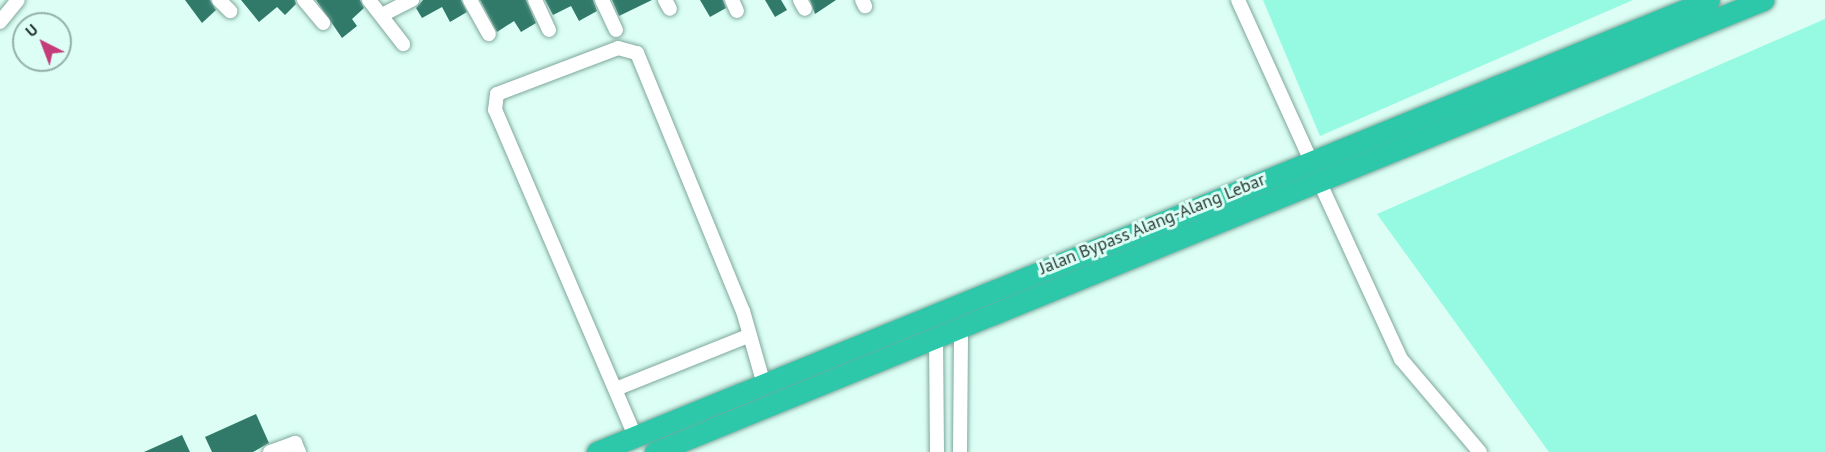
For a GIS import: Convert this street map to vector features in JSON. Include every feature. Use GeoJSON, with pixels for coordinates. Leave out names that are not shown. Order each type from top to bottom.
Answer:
{"type":"FeatureCollection","features":[{"type":"Feature","properties":{"kind":"highway","name":"Jalan Bypass Alang-Alang Lebar"},"geometry":{"type":"LineString","coordinates":[[655,452],[1319,181],[1709,0]]}},
{"type":"Feature","properties":{"kind":"highway","name":"Jalan Bypass Alang-Alang Lebar"},"geometry":{"type":"LineString","coordinates":[[597,452],[763,381],[1309,156],[1512,91],[1763,0]]}},
{"type":"Feature","properties":{"kind":"street"},"geometry":{"type":"LineString","coordinates":[[0,22],[18,0]]}},
{"type":"Feature","properties":{"kind":"street"},"geometry":{"type":"LineString","coordinates":[[219,0],[230,11]]}},
{"type":"Feature","properties":{"kind":"street"},"geometry":{"type":"LineString","coordinates":[[304,0],[323,23]]}},
{"type":"Feature","properties":{"kind":"street"},"geometry":{"type":"LineString","coordinates":[[369,0],[403,44]]}},
{"type":"Feature","properties":{"kind":"street"},"geometry":{"type":"LineString","coordinates":[[382,15],[411,0]]}},
{"type":"Feature","properties":{"kind":"street"},"geometry":{"type":"LineString","coordinates":[[470,0],[489,34]]}},
{"type":"Feature","properties":{"kind":"street"},"geometry":{"type":"LineString","coordinates":[[535,0],[549,30]]}},
{"type":"Feature","properties":{"kind":"street"},"geometry":{"type":"LineString","coordinates":[[602,0],[616,30]]}},
{"type":"Feature","properties":{"kind":"street"},"geometry":{"type":"LineString","coordinates":[[1238,0],[1309,156]]}},
{"type":"Feature","properties":{"kind":"street"},"geometry":{"type":"LineString","coordinates":[[635,436],[495,110],[497,94],[618,48],[634,50],[688,168],[750,335],[763,381]]}},
{"type":"Feature","properties":{"kind":"street"},"geometry":{"type":"LineString","coordinates":[[1319,181],[1401,359],[1480,452]]}},
{"type":"Feature","properties":{"kind":"street"},"geometry":{"type":"LineString","coordinates":[[960,452],[961,327]]}},
{"type":"Feature","properties":{"kind":"street"},"geometry":{"type":"LineString","coordinates":[[616,389],[750,335]]}},
{"type":"Feature","properties":{"kind":"street"},"geometry":{"type":"LineString","coordinates":[[936,337],[937,452]]}},
{"type":"Feature","properties":{"kind":"street"},"geometry":{"type":"LineString","coordinates":[[270,452],[295,443],[298,452]]}},
{"type":"Feature","properties":{"kind":"green space"},"geometry":{"type":"Polygon","coordinates":[[[1263,0],[1633,0],[1320,136],[1263,0]]]}},
{"type":"Feature","properties":{"kind":"green space"},"geometry":{"type":"Polygon","coordinates":[[[1825,19],[1825,452],[1549,452],[1377,214],[1825,19]]]}},
{"type":"Feature","properties":{"kind":"building"},"geometry":{"type":"Polygon","coordinates":[[[185,0],[210,0],[216,10],[202,23],[185,0]]]}},
{"type":"Feature","properties":{"kind":"building"},"geometry":{"type":"Polygon","coordinates":[[[241,0],[295,0],[296,4],[285,15],[277,7],[259,22],[241,0]]]}},
{"type":"Feature","properties":{"kind":"building"},"geometry":{"type":"Polygon","coordinates":[[[316,0],[360,0],[364,8],[352,19],[357,26],[342,38],[316,0]]]}},
{"type":"Feature","properties":{"kind":"building"},"geometry":{"type":"Polygon","coordinates":[[[423,0],[461,0],[467,12],[450,22],[442,7],[422,18],[416,8],[423,0]]]}},
{"type":"Feature","properties":{"kind":"building"},"geometry":{"type":"Polygon","coordinates":[[[480,0],[526,0],[536,23],[521,32],[514,21],[497,32],[480,0]]]}},
{"type":"Feature","properties":{"kind":"building"},"geometry":{"type":"Polygon","coordinates":[[[545,0],[593,0],[597,11],[579,21],[571,6],[553,15],[545,0]]]}},
{"type":"Feature","properties":{"kind":"building"},"geometry":{"type":"Polygon","coordinates":[[[612,0],[652,0],[619,16],[612,0]]]}},
{"type":"Feature","properties":{"kind":"building"},"geometry":{"type":"Polygon","coordinates":[[[700,0],[723,0],[726,8],[710,17],[700,0]]]}},
{"type":"Feature","properties":{"kind":"building"},"geometry":{"type":"Polygon","coordinates":[[[765,0],[781,0],[787,10],[775,17],[765,0]]]}},
{"type":"Feature","properties":{"kind":"building"},"geometry":{"type":"Polygon","coordinates":[[[810,0],[836,0],[815,14],[810,0]]]}},
{"type":"Feature","properties":{"kind":"building"},"geometry":{"type":"Polygon","coordinates":[[[256,414],[269,443],[253,452],[212,452],[205,437],[256,414]]]}},
{"type":"Feature","properties":{"kind":"building"},"geometry":{"type":"Polygon","coordinates":[[[182,435],[190,452],[144,452],[182,435]]]}}]}
